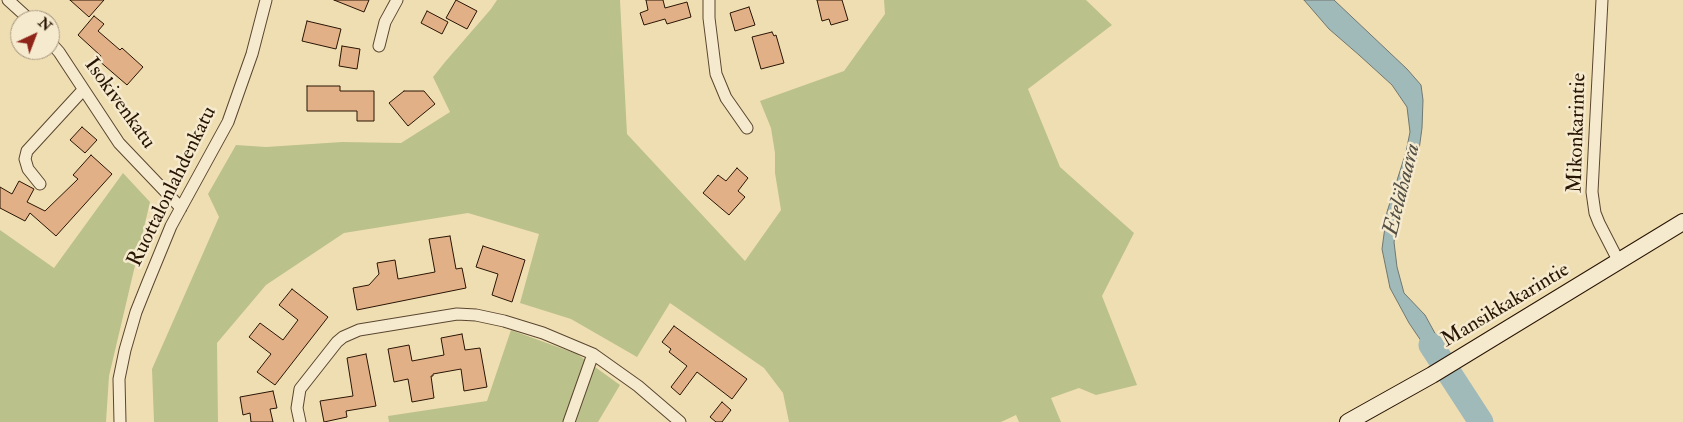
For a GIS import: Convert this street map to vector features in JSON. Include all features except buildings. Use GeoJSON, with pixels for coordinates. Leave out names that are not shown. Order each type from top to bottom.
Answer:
{"type":"FeatureCollection","features":[{"type":"Feature","properties":{"kind":"street"},"geometry":{"type":"LineString","coordinates":[[8,0],[19,10]]}},
{"type":"Feature","properties":{"kind":"street","name":"Ruottalonlahdenkatu"},"geometry":{"type":"LineString","coordinates":[[120,422],[119,379],[125,350],[148,282],[171,226],[228,122],[252,54],[266,0]]}},
{"type":"Feature","properties":{"kind":"street"},"geometry":{"type":"LineString","coordinates":[[379,46],[386,22],[396,0]]}},
{"type":"Feature","properties":{"kind":"street"},"geometry":{"type":"LineString","coordinates":[[709,0],[709,18],[716,74],[726,98],[747,128]]}},
{"type":"Feature","properties":{"kind":"street","name":"Mikonkarintie"},"geometry":{"type":"LineString","coordinates":[[1602,0],[1592,192],[1599,223],[1619,262]]}},
{"type":"Feature","properties":{"kind":"street","name":"Isokivenkatu"},"geometry":{"type":"LineString","coordinates":[[60,54],[119,143],[181,208]]}},
{"type":"Feature","properties":{"kind":"street"},"geometry":{"type":"LineString","coordinates":[[40,184],[28,169],[25,159],[27,151],[84,90]]}},
{"type":"Feature","properties":{"kind":"street","name":"Mansikkakarintie"},"geometry":{"type":"LineString","coordinates":[[1348,422],[1455,362],[1683,222]]}},
{"type":"Feature","properties":{"kind":"street"},"geometry":{"type":"LineString","coordinates":[[300,422],[297,408],[298,395],[303,384],[337,342],[359,330],[456,314],[476,315],[504,321],[543,333],[593,354],[638,386],[680,422]]}},
{"type":"Feature","properties":{"kind":"street"},"geometry":{"type":"LineString","coordinates":[[569,422],[593,354]]}},
{"type":"Feature","properties":{"kind":"green space"},"geometry":{"type":"Polygon","coordinates":[[[497,0],[620,0],[627,134],[745,261],[781,210],[771,128],[760,101],[844,71],[885,14],[884,0],[1086,0],[1112,25],[1028,89],[1060,167],[1134,233],[1102,296],[1137,385],[1096,395],[1079,388],[1051,398],[1061,422],[1019,422],[1016,415],[1001,422],[789,422],[783,393],[764,368],[670,303],[637,357],[571,319],[520,303],[539,234],[468,213],[344,233],[266,285],[217,343],[218,422],[154,422],[152,369],[219,217],[208,194],[236,145],[266,147],[342,142],[401,143],[450,112],[433,77],[497,0]]]}},
{"type":"Feature","properties":{"kind":"green space"},"geometry":{"type":"Polygon","coordinates":[[[123,173],[150,202],[109,376],[106,422],[0,422],[0,230],[54,268],[123,173]]]}},
{"type":"Feature","properties":{"kind":"green space"},"geometry":{"type":"Polygon","coordinates":[[[511,330],[577,354],[620,385],[598,422],[389,422],[388,416],[487,401],[511,330]]]}},
{"type":"Feature","properties":{"kind":"water"},"geometry":{"type":"Polygon","coordinates":[[[1304,0],[1334,0],[1407,69],[1421,85],[1423,100],[1419,150],[1407,188],[1394,242],[1397,267],[1404,293],[1425,315],[1448,357],[1436,363],[1409,323],[1390,288],[1382,249],[1387,212],[1406,152],[1410,132],[1407,107],[1392,85],[1329,29],[1304,0]]]}},
{"type":"Feature","properties":{"kind":"waterway","name":"Etelähaara"},"geometry":{"type":"LineString","coordinates":[[1431,345],[1481,422]]}}]}
